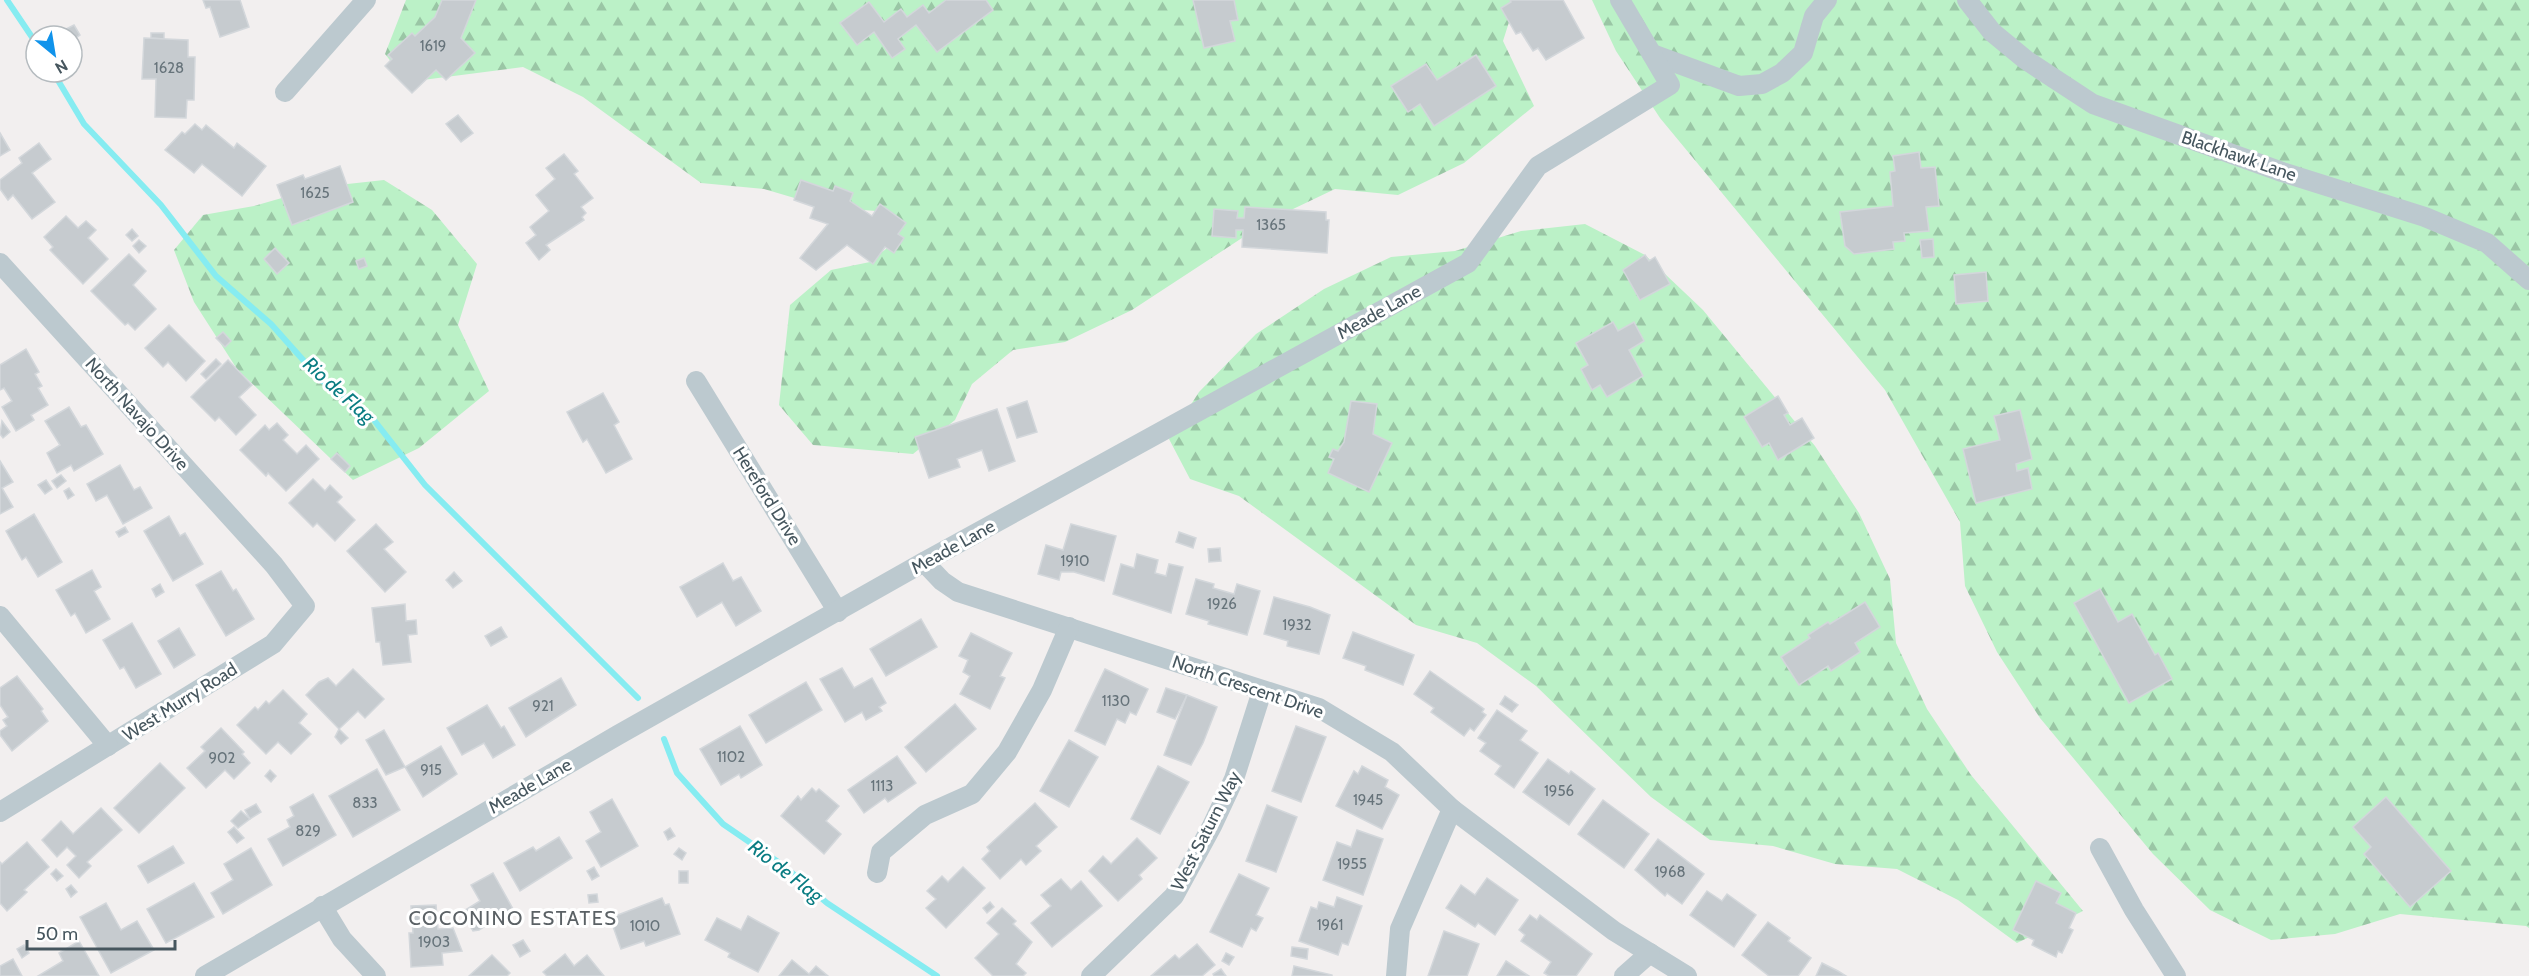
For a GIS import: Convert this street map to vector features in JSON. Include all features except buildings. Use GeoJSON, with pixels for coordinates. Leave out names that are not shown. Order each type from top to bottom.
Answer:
{"type":"FeatureCollection","features":[{"type":"Feature","properties":{"kind":"street"},"geometry":{"type":"LineString","coordinates":[[285,92],[366,0]]}},
{"type":"Feature","properties":{"kind":"street"},"geometry":{"type":"LineString","coordinates":[[1620,0],[1652,54],[1739,86],[1762,84],[1782,73],[1803,53],[1814,15],[1827,0]]}},
{"type":"Feature","properties":{"kind":"street","name":"Blackhawk Lane"},"geometry":{"type":"LineString","coordinates":[[1967,0],[1992,32],[2018,53],[2093,104],[2282,172],[2425,217],[2487,243],[2529,280]]}},
{"type":"Feature","properties":{"kind":"street","name":"Meade Lane"},"geometry":{"type":"LineString","coordinates":[[205,976],[618,735],[924,562],[1468,263],[1538,166],[1670,85],[1652,54]]}},
{"type":"Feature","properties":{"kind":"street","name":"North Navajo Drive"},"geometry":{"type":"LineString","coordinates":[[0,263],[274,565]]}},
{"type":"Feature","properties":{"kind":"street","name":"Hereford Drive"},"geometry":{"type":"LineString","coordinates":[[696,381],[838,612]]}},
{"type":"Feature","properties":{"kind":"street","name":"North Crescent Drive"},"geometry":{"type":"LineString","coordinates":[[924,562],[942,581],[958,592],[1319,708],[1392,752],[1452,809],[1614,931],[1687,976]]}},
{"type":"Feature","properties":{"kind":"street","name":"West Murry Road"},"geometry":{"type":"LineString","coordinates":[[0,812],[273,644],[305,606],[274,565]]}},
{"type":"Feature","properties":{"kind":"street"},"geometry":{"type":"LineString","coordinates":[[0,616],[108,746]]}},
{"type":"Feature","properties":{"kind":"street"},"geometry":{"type":"LineString","coordinates":[[877,873],[881,852],[925,816],[972,794],[1007,752],[1042,690],[1069,627]]}},
{"type":"Feature","properties":{"kind":"street","name":"West Saturn Way"},"geometry":{"type":"LineString","coordinates":[[1091,976],[1174,896],[1234,780],[1263,691]]}},
{"type":"Feature","properties":{"kind":"street"},"geometry":{"type":"LineString","coordinates":[[1396,976],[1400,929],[1452,809]]}},
{"type":"Feature","properties":{"kind":"street"},"geometry":{"type":"LineString","coordinates":[[2100,848],[2134,910],[2176,976]]}},
{"type":"Feature","properties":{"kind":"street"},"geometry":{"type":"LineString","coordinates":[[322,906],[342,939],[376,976]]}},
{"type":"Feature","properties":{"kind":"street"},"geometry":{"type":"LineString","coordinates":[[1624,976],[1650,954]]}},
{"type":"Feature","properties":{"kind":"green space"},"geometry":{"type":"Polygon","coordinates":[[[406,0],[1516,0],[1503,41],[1534,106],[1464,163],[1398,195],[1335,189],[1268,221],[1132,310],[1065,342],[1013,350],[972,384],[955,420],[913,454],[813,445],[779,405],[790,305],[831,270],[870,262],[898,239],[876,211],[825,207],[764,189],[701,183],[583,97],[523,67],[407,82],[385,54],[406,0]]]}},
{"type":"Feature","properties":{"kind":"green space"},"geometry":{"type":"Polygon","coordinates":[[[1592,0],[2529,0],[2529,928],[2400,914],[2335,934],[2271,940],[2210,910],[2153,854],[2040,718],[1997,652],[1965,586],[1960,522],[1885,390],[1660,118],[1616,51],[1592,0]]]}},
{"type":"Feature","properties":{"kind":"green space"},"geometry":{"type":"Polygon","coordinates":[[[384,180],[432,210],[477,264],[458,325],[489,391],[419,448],[353,480],[237,369],[194,302],[174,250],[203,215],[254,206],[320,187],[384,180]]]}},
{"type":"Feature","properties":{"kind":"green space"},"geometry":{"type":"Polygon","coordinates":[[[1585,224],[1645,255],[1703,310],[1815,446],[1859,513],[1890,579],[1896,643],[1927,709],[1971,775],[2083,911],[2017,943],[1958,900],[1897,869],[1835,864],[1773,846],[1710,840],[1651,797],[1536,686],[1477,643],[1416,625],[1239,496],[1190,479],[1169,439],[1199,392],[1256,334],[1324,289],[1391,257],[1455,251],[1521,231],[1585,224]]]}},
{"type":"Feature","properties":{"kind":"waterway","name":"Rio de Flag"},"geometry":{"type":"LineString","coordinates":[[7,0],[24,25]]}},
{"type":"Feature","properties":{"kind":"waterway","name":"Rio de Flag"},"geometry":{"type":"LineString","coordinates":[[60,84],[84,124],[161,205],[216,276],[271,324],[321,380],[370,415],[425,485],[638,698]]}},
{"type":"Feature","properties":{"kind":"waterway","name":"Rio de Flag"},"geometry":{"type":"LineString","coordinates":[[664,739],[677,773],[723,824],[784,866],[827,903],[937,976]]}},
{"type":"Feature","properties":{"kind":"district","name":"COCONINO ESTATES"},"geometry":{"type":"Point","coordinates":[513,918]}}]}
